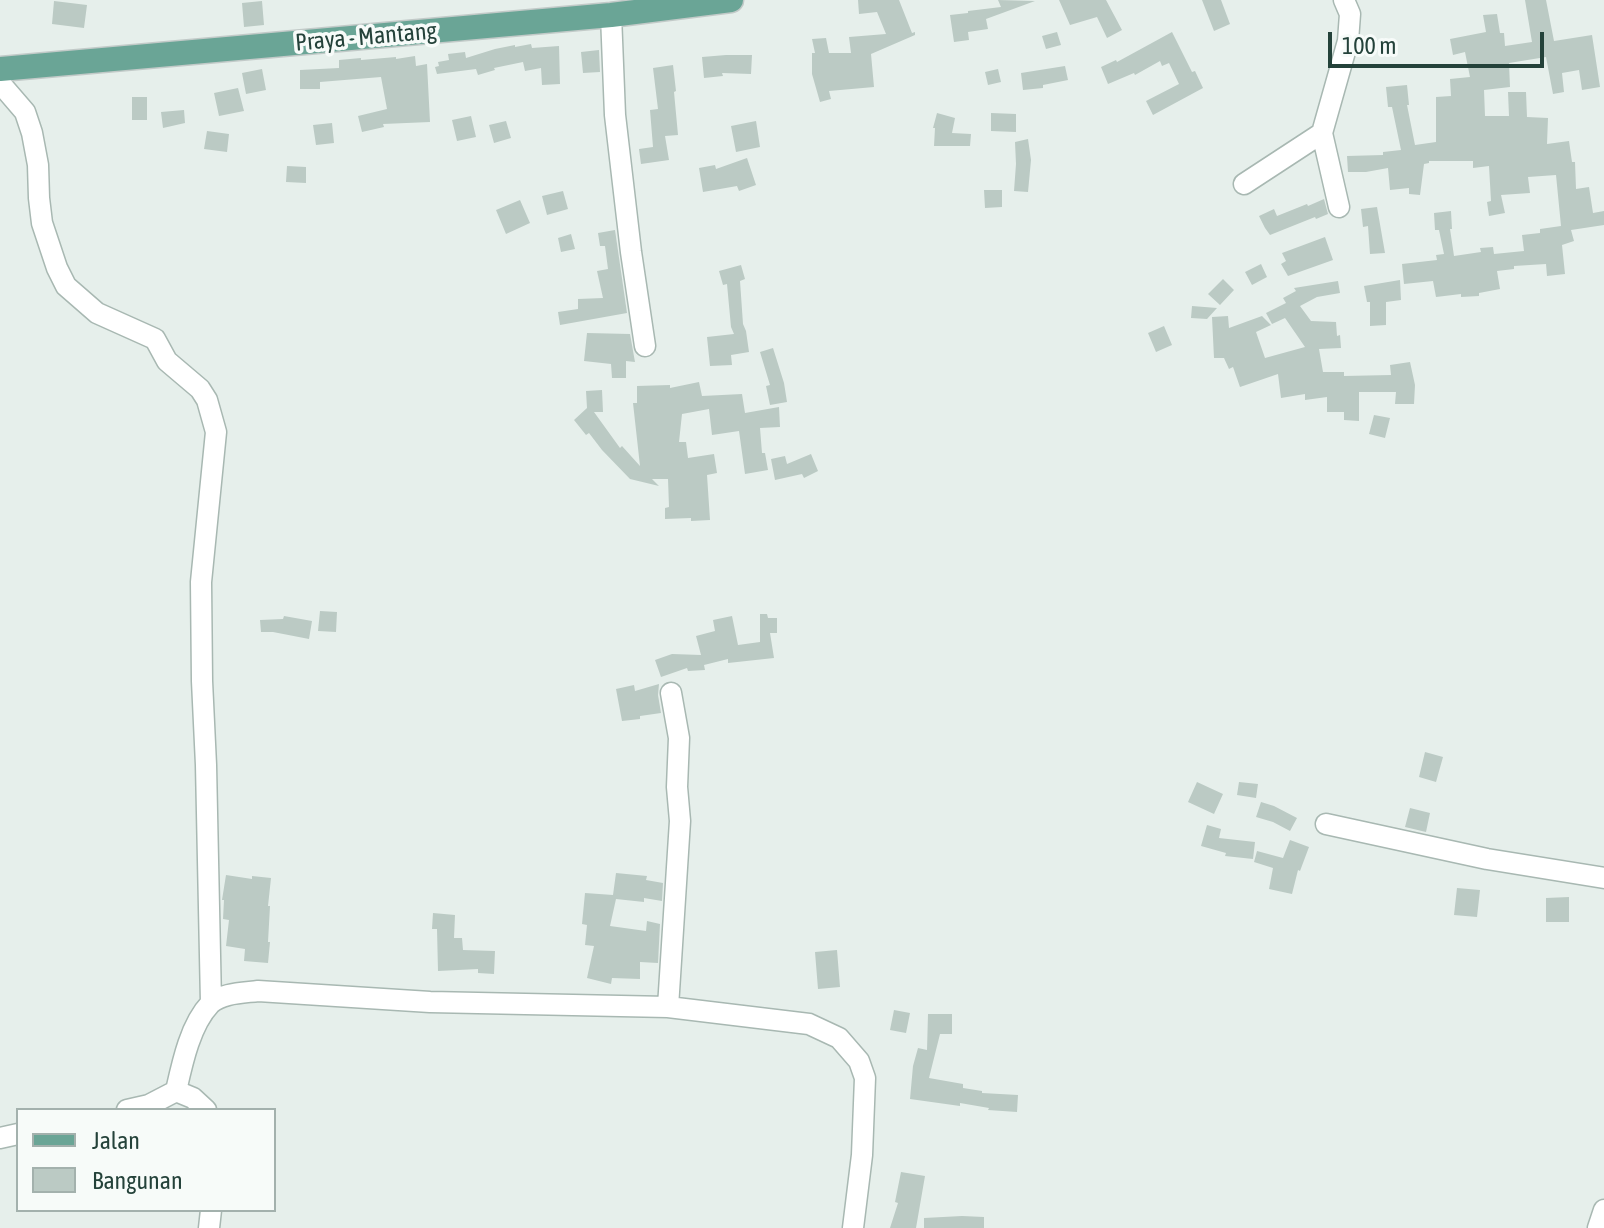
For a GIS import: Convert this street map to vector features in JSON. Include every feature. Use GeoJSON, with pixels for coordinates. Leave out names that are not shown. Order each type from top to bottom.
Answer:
{"type":"FeatureCollection","features":[{"type":"Feature","properties":{"kind":"main road","name":"Praya - Mantang"},"geometry":{"type":"LineString","coordinates":[[0,69],[611,15],[731,0]]}},
{"type":"Feature","properties":{"kind":"street"},"geometry":{"type":"LineString","coordinates":[[1339,207],[1322,133],[1348,41],[1350,14],[1344,0]]}},
{"type":"Feature","properties":{"kind":"street"},"geometry":{"type":"LineString","coordinates":[[611,15],[615,115],[645,346]]}},
{"type":"Feature","properties":{"kind":"street"},"geometry":{"type":"LineString","coordinates":[[0,83],[25,112],[32,133],[38,165],[42,223],[66,286],[97,313],[155,339],[167,361],[200,389],[207,400],[216,432],[201,582],[211,1003]]}},
{"type":"Feature","properties":{"kind":"street"},"geometry":{"type":"LineString","coordinates":[[1244,184],[1322,133]]}},
{"type":"Feature","properties":{"kind":"street"},"geometry":{"type":"LineString","coordinates":[[668,1007],[680,821],[677,787],[679,738],[671,693]]}},
{"type":"Feature","properties":{"kind":"street"},"geometry":{"type":"LineString","coordinates":[[1326,824],[1487,859],[1604,878]]}},
{"type":"Feature","properties":{"kind":"street"},"geometry":{"type":"LineString","coordinates":[[136,1108],[176,1091],[192,1032],[211,1003],[229,994],[258,991],[430,1002],[668,1007],[809,1024],[839,1038],[859,1061],[865,1078],[862,1155],[853,1228]]}},
{"type":"Feature","properties":{"kind":"street"},"geometry":{"type":"LineString","coordinates":[[176,1091],[193,1098],[204,1108]]}},
{"type":"Feature","properties":{"kind":"street"},"geometry":{"type":"LineString","coordinates":[[1598,1228],[1604,1210]]}},
{"type":"Feature","properties":{"kind":"building"},"geometry":{"type":"Polygon","coordinates":[[[858,0],[899,0],[915,35],[871,54],[874,87],[829,91],[831,99],[820,102],[812,74],[812,53],[815,53],[812,39],[826,38],[829,53],[851,53],[849,37],[886,34],[877,12],[859,14],[858,0]]]}},
{"type":"Feature","properties":{"kind":"building"},"geometry":{"type":"Polygon","coordinates":[[[998,0],[1035,1],[986,19],[988,29],[968,32],[969,40],[954,42],[950,15],[1001,7],[998,0]]]}},
{"type":"Feature","properties":{"kind":"building"},"geometry":{"type":"Polygon","coordinates":[[[1059,0],[1106,0],[1122,30],[1107,38],[1097,17],[1070,25],[1059,0]]]}},
{"type":"Feature","properties":{"kind":"building"},"geometry":{"type":"Polygon","coordinates":[[[1202,0],[1221,0],[1230,24],[1214,31],[1202,0]]]}},
{"type":"Feature","properties":{"kind":"building"},"geometry":{"type":"Polygon","coordinates":[[[1525,0],[1546,0],[1554,41],[1592,35],[1600,87],[1582,90],[1579,70],[1562,73],[1564,92],[1553,94],[1546,57],[1509,63],[1510,87],[1484,90],[1485,116],[1509,116],[1508,92],[1526,92],[1527,117],[1548,118],[1547,144],[1569,141],[1572,162],[1575,162],[1576,189],[1589,187],[1593,213],[1604,211],[1604,225],[1571,230],[1574,241],[1562,245],[1565,274],[1547,276],[1546,264],[1514,266],[1514,269],[1497,271],[1500,289],[1479,293],[1479,296],[1461,297],[1461,294],[1436,297],[1433,281],[1404,284],[1402,264],[1437,260],[1436,255],[1444,254],[1439,230],[1435,230],[1434,213],[1451,211],[1454,256],[1493,247],[1494,254],[1524,251],[1522,235],[1561,226],[1556,175],[1528,177],[1530,193],[1501,195],[1505,213],[1489,216],[1489,166],[1473,168],[1473,161],[1429,161],[1424,164],[1420,195],[1409,194],[1409,188],[1390,190],[1388,168],[1348,172],[1347,156],[1383,155],[1383,152],[1401,150],[1392,107],[1388,107],[1386,87],[1407,85],[1407,105],[1415,145],[1436,142],[1436,97],[1451,96],[1450,79],[1470,77],[1465,52],[1453,55],[1450,39],[1486,32],[1483,15],[1497,14],[1505,46],[1532,42],[1525,0]]]}},
{"type":"Feature","properties":{"kind":"building"},"geometry":{"type":"Polygon","coordinates":[[[54,1],[87,5],[84,28],[52,24],[54,1]]]}},
{"type":"Feature","properties":{"kind":"building"},"geometry":{"type":"Polygon","coordinates":[[[262,1],[264,25],[244,27],[242,3],[262,1]]]}},
{"type":"Feature","properties":{"kind":"building"},"geometry":{"type":"Polygon","coordinates":[[[1057,32],[1061,45],[1046,49],[1042,36],[1057,32]]]}},
{"type":"Feature","properties":{"kind":"building"},"geometry":{"type":"Polygon","coordinates":[[[1172,32],[1203,88],[1153,115],[1146,101],[1179,84],[1169,63],[1162,66],[1160,61],[1135,75],[1108,84],[1101,67],[1117,62],[1172,32]]]}},
{"type":"Feature","properties":{"kind":"building"},"geometry":{"type":"Polygon","coordinates":[[[531,44],[532,48],[559,46],[560,84],[542,85],[541,68],[525,71],[523,62],[478,75],[476,69],[437,74],[435,67],[439,66],[438,62],[449,60],[448,54],[465,52],[466,58],[495,49],[531,44]]]}},
{"type":"Feature","properties":{"kind":"building"},"geometry":{"type":"Polygon","coordinates":[[[599,50],[600,72],[583,73],[581,52],[599,50]]]}},
{"type":"Feature","properties":{"kind":"building"},"geometry":{"type":"Polygon","coordinates":[[[752,55],[751,74],[722,73],[723,76],[704,78],[702,57],[752,55]]]}},
{"type":"Feature","properties":{"kind":"building"},"geometry":{"type":"Polygon","coordinates":[[[415,56],[416,66],[427,64],[430,122],[383,124],[384,127],[362,132],[358,116],[387,109],[381,77],[320,82],[320,89],[300,89],[300,70],[339,68],[339,60],[415,56]]]}},
{"type":"Feature","properties":{"kind":"building"},"geometry":{"type":"Polygon","coordinates":[[[673,65],[678,135],[665,136],[669,160],[641,164],[639,149],[653,147],[650,110],[658,109],[653,68],[673,65]]]}},
{"type":"Feature","properties":{"kind":"building"},"geometry":{"type":"Polygon","coordinates":[[[1065,66],[1068,80],[1023,90],[1021,73],[1065,66]]]}},
{"type":"Feature","properties":{"kind":"building"},"geometry":{"type":"Polygon","coordinates":[[[262,69],[266,90],[246,94],[242,73],[262,69]]]}},
{"type":"Feature","properties":{"kind":"building"},"geometry":{"type":"Polygon","coordinates":[[[998,69],[1001,82],[988,85],[985,72],[998,69]]]}},
{"type":"Feature","properties":{"kind":"building"},"geometry":{"type":"Polygon","coordinates":[[[238,88],[244,111],[219,116],[214,93],[238,88]]]}},
{"type":"Feature","properties":{"kind":"building"},"geometry":{"type":"Polygon","coordinates":[[[132,97],[147,97],[147,120],[132,120],[132,97]]]}},
{"type":"Feature","properties":{"kind":"building"},"geometry":{"type":"Polygon","coordinates":[[[184,110],[185,123],[163,128],[161,112],[184,110]]]}},
{"type":"Feature","properties":{"kind":"building"},"geometry":{"type":"Polygon","coordinates":[[[937,113],[955,118],[952,133],[971,134],[970,146],[934,146],[933,128],[937,113]]]}},
{"type":"Feature","properties":{"kind":"building"},"geometry":{"type":"Polygon","coordinates":[[[991,113],[1016,114],[1016,132],[991,131],[991,113]]]}},
{"type":"Feature","properties":{"kind":"building"},"geometry":{"type":"Polygon","coordinates":[[[471,116],[476,137],[457,141],[452,120],[471,116]]]}},
{"type":"Feature","properties":{"kind":"building"},"geometry":{"type":"Polygon","coordinates":[[[506,121],[511,138],[494,143],[489,125],[506,121]]]}},
{"type":"Feature","properties":{"kind":"building"},"geometry":{"type":"Polygon","coordinates":[[[756,121],[760,147],[736,152],[731,126],[756,121]]]}},
{"type":"Feature","properties":{"kind":"building"},"geometry":{"type":"Polygon","coordinates":[[[332,123],[334,143],[316,145],[313,125],[332,123]]]}},
{"type":"Feature","properties":{"kind":"building"},"geometry":{"type":"Polygon","coordinates":[[[207,131],[229,134],[227,152],[204,149],[207,131]]]}},
{"type":"Feature","properties":{"kind":"building"},"geometry":{"type":"Polygon","coordinates":[[[1028,139],[1031,160],[1028,192],[1014,191],[1015,142],[1028,139]]]}},
{"type":"Feature","properties":{"kind":"building"},"geometry":{"type":"Polygon","coordinates":[[[747,158],[756,185],[739,191],[737,186],[703,192],[699,168],[715,165],[716,169],[747,158]]]}},
{"type":"Feature","properties":{"kind":"building"},"geometry":{"type":"Polygon","coordinates":[[[287,166],[306,167],[306,183],[286,182],[287,166]]]}},
{"type":"Feature","properties":{"kind":"building"},"geometry":{"type":"Polygon","coordinates":[[[984,190],[1002,190],[1002,207],[985,208],[984,190]]]}},
{"type":"Feature","properties":{"kind":"building"},"geometry":{"type":"Polygon","coordinates":[[[563,191],[568,209],[547,215],[542,196],[563,191]]]}},
{"type":"Feature","properties":{"kind":"building"},"geometry":{"type":"Polygon","coordinates":[[[1324,199],[1328,214],[1270,235],[1259,216],[1274,209],[1277,216],[1324,199]]]}},
{"type":"Feature","properties":{"kind":"building"},"geometry":{"type":"Polygon","coordinates":[[[520,200],[530,223],[506,234],[496,210],[520,200]]]}},
{"type":"Feature","properties":{"kind":"building"},"geometry":{"type":"Polygon","coordinates":[[[1377,207],[1385,253],[1370,254],[1368,226],[1363,227],[1361,209],[1377,207]]]}},
{"type":"Feature","properties":{"kind":"building"},"geometry":{"type":"Polygon","coordinates":[[[615,230],[627,313],[560,325],[558,312],[578,309],[578,299],[603,298],[597,271],[608,269],[605,246],[600,246],[598,233],[615,230]]]}},
{"type":"Feature","properties":{"kind":"building"},"geometry":{"type":"Polygon","coordinates":[[[571,234],[575,249],[561,252],[558,238],[571,234]]]}},
{"type":"Feature","properties":{"kind":"building"},"geometry":{"type":"Polygon","coordinates":[[[1325,237],[1333,260],[1288,276],[1281,264],[1286,261],[1282,253],[1325,237]]]}},
{"type":"Feature","properties":{"kind":"building"},"geometry":{"type":"Polygon","coordinates":[[[1261,264],[1267,277],[1252,285],[1245,272],[1261,264]]]}},
{"type":"Feature","properties":{"kind":"building"},"geometry":{"type":"Polygon","coordinates":[[[741,265],[745,279],[740,281],[743,324],[749,352],[731,355],[732,365],[710,366],[707,337],[734,334],[727,284],[723,285],[719,271],[741,265]]]}},
{"type":"Feature","properties":{"kind":"building"},"geometry":{"type":"Polygon","coordinates":[[[1223,279],[1234,290],[1220,305],[1208,294],[1223,279]]]}},
{"type":"Feature","properties":{"kind":"building"},"geometry":{"type":"Polygon","coordinates":[[[1400,280],[1401,300],[1386,302],[1386,325],[1370,326],[1370,302],[1367,302],[1364,286],[1400,280]]]}},
{"type":"Feature","properties":{"kind":"building"},"geometry":{"type":"Polygon","coordinates":[[[1338,281],[1340,293],[1317,297],[1300,306],[1311,321],[1336,322],[1341,348],[1319,349],[1323,372],[1344,372],[1344,376],[1391,375],[1390,365],[1410,362],[1415,385],[1414,404],[1395,404],[1396,392],[1359,392],[1359,421],[1344,420],[1344,412],[1327,412],[1327,397],[1305,400],[1305,394],[1281,398],[1278,374],[1240,387],[1233,367],[1229,369],[1224,358],[1214,358],[1212,317],[1228,316],[1229,328],[1262,316],[1271,325],[1256,332],[1265,358],[1305,347],[1285,318],[1272,324],[1266,313],[1286,303],[1283,298],[1296,291],[1294,288],[1338,281]]]}},
{"type":"Feature","properties":{"kind":"building"},"geometry":{"type":"Polygon","coordinates":[[[1192,306],[1217,308],[1207,319],[1191,318],[1192,306]]]}},
{"type":"Feature","properties":{"kind":"building"},"geometry":{"type":"Polygon","coordinates":[[[1164,326],[1172,345],[1156,352],[1148,333],[1164,326]]]}},
{"type":"Feature","properties":{"kind":"building"},"geometry":{"type":"Polygon","coordinates":[[[587,333],[630,334],[635,362],[626,361],[626,378],[612,378],[611,364],[584,361],[587,333]]]}},
{"type":"Feature","properties":{"kind":"building"},"geometry":{"type":"Polygon","coordinates":[[[773,348],[787,402],[770,405],[766,386],[770,385],[760,352],[773,348]]]}},
{"type":"Feature","properties":{"kind":"building"},"geometry":{"type":"Polygon","coordinates":[[[699,382],[702,396],[742,394],[745,413],[779,407],[780,427],[760,428],[762,453],[765,453],[768,470],[745,474],[739,431],[712,435],[709,409],[682,414],[679,442],[686,442],[688,458],[714,454],[717,473],[707,475],[710,520],[665,519],[665,508],[669,507],[668,479],[652,479],[659,486],[630,479],[574,420],[587,408],[586,391],[602,390],[603,412],[594,412],[620,448],[622,446],[640,466],[633,403],[637,403],[637,386],[670,385],[670,388],[699,382]]]}},
{"type":"Feature","properties":{"kind":"building"},"geometry":{"type":"Polygon","coordinates":[[[1374,415],[1390,418],[1385,438],[1369,434],[1374,415]]]}},
{"type":"Feature","properties":{"kind":"building"},"geometry":{"type":"Polygon","coordinates":[[[811,454],[818,471],[804,478],[802,474],[775,480],[771,459],[785,456],[787,464],[811,454]]]}},
{"type":"Feature","properties":{"kind":"building"},"geometry":{"type":"Polygon","coordinates":[[[320,611],[337,612],[336,632],[318,631],[320,611]]]}},
{"type":"Feature","properties":{"kind":"building"},"geometry":{"type":"Polygon","coordinates":[[[760,614],[777,618],[777,633],[770,633],[774,658],[728,663],[728,659],[704,665],[705,670],[688,671],[687,668],[661,677],[655,660],[672,654],[701,655],[696,636],[715,631],[713,620],[732,616],[738,645],[760,642],[760,614]]]}},
{"type":"Feature","properties":{"kind":"building"},"geometry":{"type":"Polygon","coordinates":[[[284,616],[312,621],[309,639],[261,632],[260,620],[283,619],[284,616]]]}},
{"type":"Feature","properties":{"kind":"building"},"geometry":{"type":"Polygon","coordinates":[[[659,684],[661,713],[622,721],[616,689],[634,685],[635,691],[659,684]]]}},
{"type":"Feature","properties":{"kind":"building"},"geometry":{"type":"Polygon","coordinates":[[[1425,752],[1443,757],[1436,782],[1419,777],[1425,752]]]}},
{"type":"Feature","properties":{"kind":"building"},"geometry":{"type":"Polygon","coordinates":[[[1197,782],[1223,794],[1214,814],[1188,802],[1197,782]]]}},
{"type":"Feature","properties":{"kind":"building"},"geometry":{"type":"Polygon","coordinates":[[[1239,782],[1258,784],[1256,798],[1237,795],[1239,782]]]}},
{"type":"Feature","properties":{"kind":"building"},"geometry":{"type":"Polygon","coordinates":[[[1261,802],[1297,818],[1290,831],[1256,817],[1261,802]]]}},
{"type":"Feature","properties":{"kind":"building"},"geometry":{"type":"Polygon","coordinates":[[[1410,808],[1430,813],[1426,832],[1405,827],[1410,808]]]}},
{"type":"Feature","properties":{"kind":"building"},"geometry":{"type":"Polygon","coordinates":[[[1207,825],[1221,829],[1219,838],[1255,842],[1253,859],[1225,856],[1226,853],[1201,846],[1207,825]]]}},
{"type":"Feature","properties":{"kind":"building"},"geometry":{"type":"Polygon","coordinates":[[[1290,840],[1309,847],[1298,870],[1292,894],[1269,889],[1273,868],[1254,862],[1257,851],[1283,858],[1290,840]]]}},
{"type":"Feature","properties":{"kind":"building"},"geometry":{"type":"Polygon","coordinates":[[[616,873],[647,876],[646,880],[663,883],[662,901],[616,899],[610,926],[646,931],[647,921],[660,924],[658,963],[640,962],[640,979],[612,978],[611,984],[587,978],[594,946],[585,945],[587,925],[582,924],[585,893],[613,895],[616,873]]]}},
{"type":"Feature","properties":{"kind":"building"},"geometry":{"type":"Polygon","coordinates":[[[226,875],[271,878],[268,963],[244,961],[245,949],[226,946],[229,920],[223,919],[222,900],[226,875]]]}},
{"type":"Feature","properties":{"kind":"building"},"geometry":{"type":"Polygon","coordinates":[[[1457,888],[1480,890],[1477,917],[1454,915],[1457,888]]]}},
{"type":"Feature","properties":{"kind":"building"},"geometry":{"type":"Polygon","coordinates":[[[1569,897],[1569,922],[1546,922],[1546,898],[1569,897]]]}},
{"type":"Feature","properties":{"kind":"building"},"geometry":{"type":"Polygon","coordinates":[[[433,913],[455,915],[454,938],[462,938],[463,950],[495,951],[494,974],[478,973],[478,969],[438,971],[437,929],[432,929],[433,913]]]}},
{"type":"Feature","properties":{"kind":"building"},"geometry":{"type":"Polygon","coordinates":[[[837,950],[840,987],[818,989],[815,952],[837,950]]]}},
{"type":"Feature","properties":{"kind":"building"},"geometry":{"type":"Polygon","coordinates":[[[894,1010],[910,1013],[906,1033],[890,1030],[894,1010]]]}},
{"type":"Feature","properties":{"kind":"building"},"geometry":{"type":"Polygon","coordinates":[[[928,1014],[952,1014],[952,1034],[940,1034],[929,1078],[963,1084],[963,1088],[982,1093],[1018,1095],[1017,1112],[910,1099],[918,1048],[927,1050],[928,1014]]]}},
{"type":"Feature","properties":{"kind":"building"},"geometry":{"type":"Polygon","coordinates":[[[901,1172],[925,1176],[916,1228],[890,1228],[898,1203],[895,1202],[901,1172]]]}},
{"type":"Feature","properties":{"kind":"building"},"geometry":{"type":"Polygon","coordinates":[[[984,1217],[984,1228],[924,1228],[924,1218],[984,1217]]]}}]}
